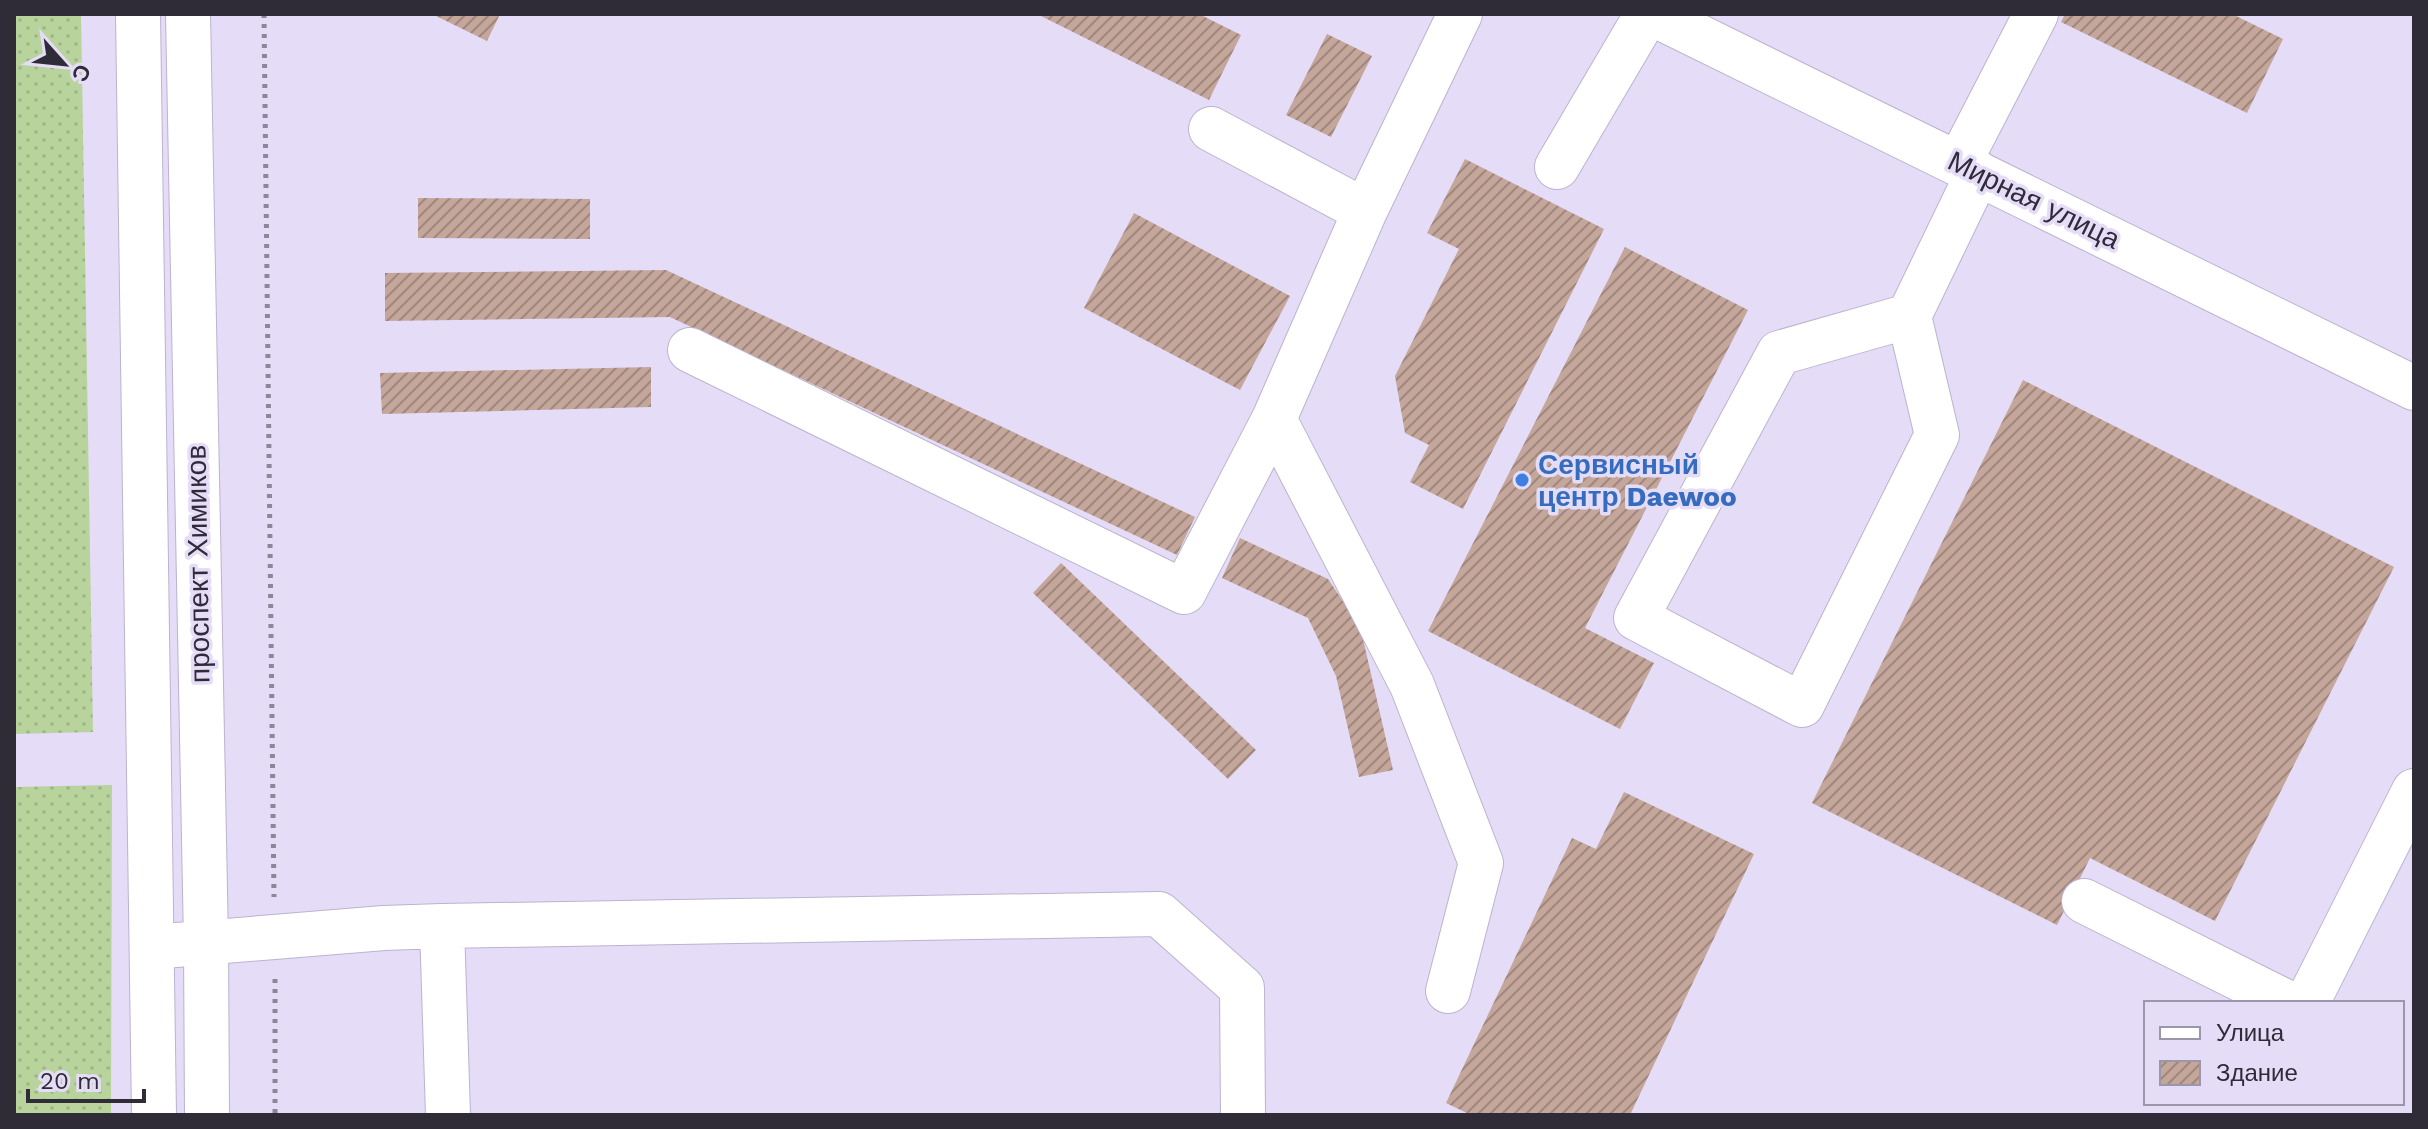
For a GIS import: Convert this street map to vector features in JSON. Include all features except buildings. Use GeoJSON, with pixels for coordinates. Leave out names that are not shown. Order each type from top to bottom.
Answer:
{"type":"FeatureCollection","features":[{"type":"Feature","properties":{"kind":"main road","name":"проспект Химиков"},"geometry":{"type":"LineString","coordinates":[[138,14],[154,1115]]}},
{"type":"Feature","properties":{"kind":"main road","name":"проспект Химиков"},"geometry":{"type":"LineString","coordinates":[[188,14],[207,1115]]}},
{"type":"Feature","properties":{"kind":"main road"},"geometry":{"type":"LineString","coordinates":[[690,350],[1184,592],[1274,419],[1365,211],[1460,14]]}},
{"type":"Feature","properties":{"kind":"main road"},"geometry":{"type":"LineString","coordinates":[[1557,167],[1650,14]]}},
{"type":"Feature","properties":{"kind":"main road","name":"Мирная улица"},"geometry":{"type":"LineString","coordinates":[[1650,14],[2414,388]]}},
{"type":"Feature","properties":{"kind":"main road"},"geometry":{"type":"LineString","coordinates":[[1909,316],[1779,353],[1636,618],[1802,705],[1937,435],[1909,316],[1968,168],[2036,14]]}},
{"type":"Feature","properties":{"kind":"main road"},"geometry":{"type":"LineString","coordinates":[[1211,129],[1365,211]]}},
{"type":"Feature","properties":{"kind":"main road"},"geometry":{"type":"LineString","coordinates":[[1274,419],[1412,685],[1481,863],[1448,991]]}},
{"type":"Feature","properties":{"kind":"main road"},"geometry":{"type":"LineString","coordinates":[[2308,1001],[2414,791]]}},
{"type":"Feature","properties":{"kind":"main road"},"geometry":{"type":"LineString","coordinates":[[2084,901],[2284,1001]]}},
{"type":"Feature","properties":{"kind":"main road"},"geometry":{"type":"LineString","coordinates":[[152,947],[442,926],[1159,914],[1242,988],[1243,1115]]}},
{"type":"Feature","properties":{"kind":"main road"},"geometry":{"type":"LineString","coordinates":[[442,926],[448,1115]]}},
{"type":"Feature","properties":{"kind":"path"},"geometry":{"type":"LineString","coordinates":[[264,14],[275,1115]]}},
{"type":"Feature","properties":{"kind":"green space"},"geometry":{"type":"Polygon","coordinates":[[[14,14],[81,14],[93,732],[14,734],[14,14]]]}},
{"type":"Feature","properties":{"kind":"green space"},"geometry":{"type":"Polygon","coordinates":[[[112,785],[111,1115],[14,1115],[14,787],[112,785]]]}},
{"type":"Feature","properties":{"kind":"place","name":"Сервисный центр Daewoo"},"geometry":{"type":"Point","coordinates":[1522,480]}}]}
